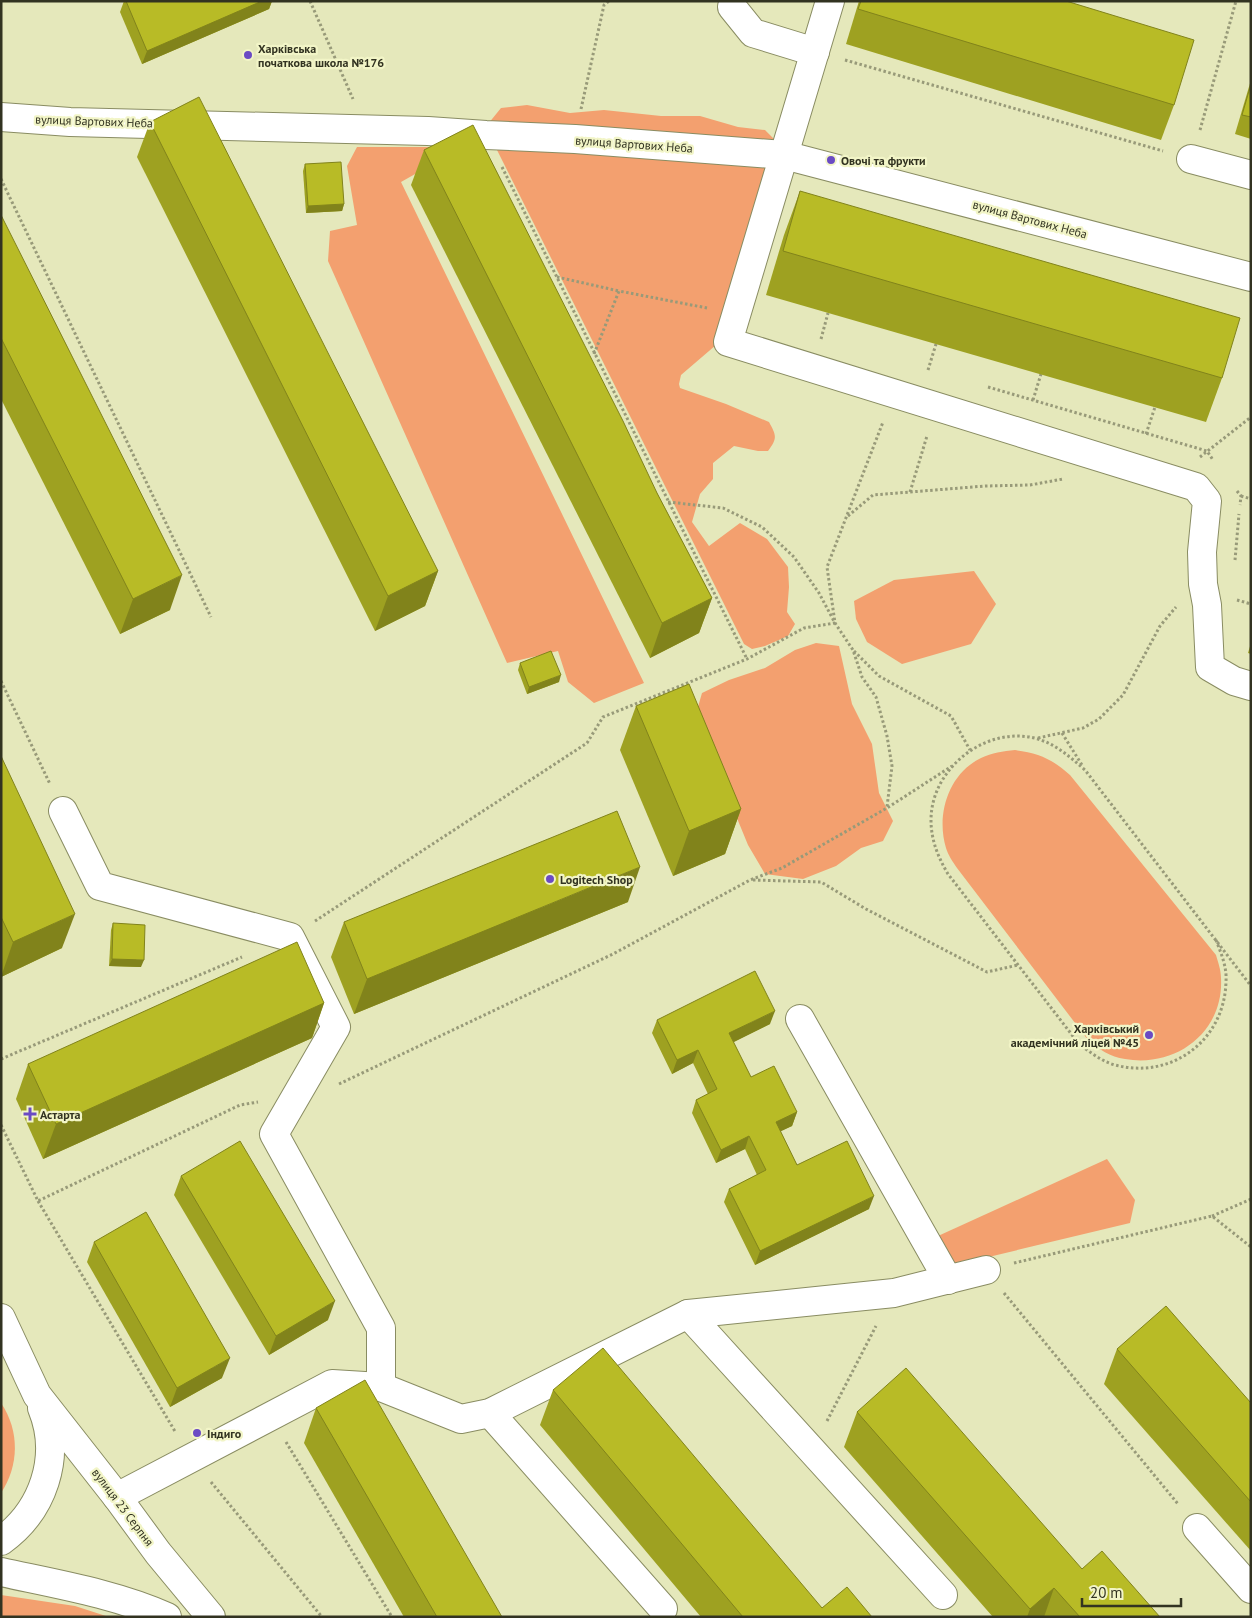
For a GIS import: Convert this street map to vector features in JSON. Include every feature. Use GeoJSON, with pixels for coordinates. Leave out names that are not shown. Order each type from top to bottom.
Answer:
{"type":"FeatureCollection","features":[{"type":"Feature","properties":{"kind":"street"},"geometry":{"type":"LineString","coordinates":[[830,1],[728,342],[1196,487],[1207,501],[1202,552],[1203,584],[1208,605],[1210,666],[1234,681],[1251,686]]}},
{"type":"Feature","properties":{"kind":"street"},"geometry":{"type":"LineString","coordinates":[[732,7],[754,33],[815,52]]}},
{"type":"Feature","properties":{"kind":"street","name":"вулиця Вартових Неба"},"geometry":{"type":"LineString","coordinates":[[1,117],[70,122],[428,131],[575,139],[784,156],[1251,277]]}},
{"type":"Feature","properties":{"kind":"street"},"geometry":{"type":"LineString","coordinates":[[1192,159],[1251,176]]}},
{"type":"Feature","properties":{"kind":"street"},"geometry":{"type":"LineString","coordinates":[[63,811],[100,886],[290,937],[336,1027],[274,1134],[381,1328],[381,1387]]}},
{"type":"Feature","properties":{"kind":"street"},"geometry":{"type":"LineString","coordinates":[[800,1019],[948,1280]]}},
{"type":"Feature","properties":{"kind":"street"},"geometry":{"type":"LineString","coordinates":[[118,1497],[332,1384],[381,1387],[461,1418],[490,1413],[688,1314],[894,1293],[986,1270]]}},
{"type":"Feature","properties":{"kind":"street"},"geometry":{"type":"LineString","coordinates":[[688,1314],[943,1595]]}},
{"type":"Feature","properties":{"kind":"street","name":"вулиця 23 Серпня"},"geometry":{"type":"LineString","coordinates":[[1,1318],[37,1395],[46,1418],[51,1442],[49,1467],[42,1491],[31,1513],[14,1532],[1,1541]]}},
{"type":"Feature","properties":{"kind":"street","name":"вулиця 23 Серпня"},"geometry":{"type":"LineString","coordinates":[[1,1356],[23,1374],[37,1395],[118,1497],[158,1553],[212,1617]]}},
{"type":"Feature","properties":{"kind":"street"},"geometry":{"type":"LineString","coordinates":[[490,1413],[663,1609]]}},
{"type":"Feature","properties":{"kind":"street"},"geometry":{"type":"LineString","coordinates":[[1197,1528],[1251,1589]]}},
{"type":"Feature","properties":{"kind":"street"},"geometry":{"type":"LineString","coordinates":[[1,1572],[76,1588],[167,1617]]}},
{"type":"Feature","properties":{"kind":"path"},"geometry":{"type":"LineString","coordinates":[[310,1],[366,129]]}},
{"type":"Feature","properties":{"kind":"path"},"geometry":{"type":"LineString","coordinates":[[575,139],[604,5],[609,1]]}},
{"type":"Feature","properties":{"kind":"path"},"geometry":{"type":"LineString","coordinates":[[815,52],[1192,159],[1236,1]]}},
{"type":"Feature","properties":{"kind":"path"},"geometry":{"type":"LineString","coordinates":[[486,135],[747,659]]}},
{"type":"Feature","properties":{"kind":"path"},"geometry":{"type":"LineString","coordinates":[[1,179],[211,617]]}},
{"type":"Feature","properties":{"kind":"path"},"geometry":{"type":"LineString","coordinates":[[557,277],[698,306]]}},
{"type":"Feature","properties":{"kind":"path"},"geometry":{"type":"LineString","coordinates":[[594,354],[619,291]]}},
{"type":"Feature","properties":{"kind":"path"},"geometry":{"type":"LineString","coordinates":[[821,339],[828,313]]}},
{"type":"Feature","properties":{"kind":"path"},"geometry":{"type":"LineString","coordinates":[[928,370],[936,344]]}},
{"type":"Feature","properties":{"kind":"path"},"geometry":{"type":"LineString","coordinates":[[1033,400],[1041,374]]}},
{"type":"Feature","properties":{"kind":"path"},"geometry":{"type":"LineString","coordinates":[[1146,434],[1154,407]]}},
{"type":"Feature","properties":{"kind":"path"},"geometry":{"type":"LineString","coordinates":[[1171,478],[1251,417]]}},
{"type":"Feature","properties":{"kind":"path"},"geometry":{"type":"LineString","coordinates":[[835,623],[827,567],[879,435]]}},
{"type":"Feature","properties":{"kind":"path"},"geometry":{"type":"LineString","coordinates":[[910,492],[924,446]]}},
{"type":"Feature","properties":{"kind":"path"},"geometry":{"type":"LineString","coordinates":[[848,516],[874,495],[985,486],[1030,485],[1068,477]]}},
{"type":"Feature","properties":{"kind":"path"},"geometry":{"type":"LineString","coordinates":[[1241,496],[1251,498]]}},
{"type":"Feature","properties":{"kind":"path"},"geometry":{"type":"LineString","coordinates":[[668,502],[723,508],[762,527],[794,557],[819,593],[835,623],[853,650],[879,676],[951,716],[970,750]]}},
{"type":"Feature","properties":{"kind":"path"},"geometry":{"type":"LineString","coordinates":[[1037,739],[1083,728],[1099,719],[1123,694],[1160,626],[1181,600],[1203,584]]}},
{"type":"Feature","properties":{"kind":"path"},"geometry":{"type":"LineString","coordinates":[[587,743],[603,717],[747,659],[804,628],[835,623]]}},
{"type":"Feature","properties":{"kind":"path"},"geometry":{"type":"LineString","coordinates":[[853,650],[862,677],[876,697],[888,736],[892,766],[887,808]]}},
{"type":"Feature","properties":{"kind":"path"},"geometry":{"type":"LineString","coordinates":[[1,681],[63,811]]}},
{"type":"Feature","properties":{"kind":"path"},"geometry":{"type":"LineString","coordinates":[[1062,733],[1085,770],[1251,986]]}},
{"type":"Feature","properties":{"kind":"path"},"geometry":{"type":"LineString","coordinates":[[38,1201],[240,1105],[325,1091],[613,954],[750,880],[782,868],[887,808],[952,766],[970,750],[991,740],[1014,736],[1037,739],[1064,750],[1085,770]]}},
{"type":"Feature","properties":{"kind":"path"},"geometry":{"type":"LineString","coordinates":[[952,766],[941,782],[934,800],[931,819],[932,838],[938,857],[948,874],[1079,1044],[1095,1056],[1114,1065],[1134,1068],[1155,1067],[1175,1061],[1192,1051],[1207,1037],[1218,1019],[1224,1000],[1227,979],[1224,960],[1216,940]]}},
{"type":"Feature","properties":{"kind":"path"},"geometry":{"type":"LineString","coordinates":[[750,880],[821,882],[866,909],[987,972],[1018,965]]}},
{"type":"Feature","properties":{"kind":"path"},"geometry":{"type":"LineString","coordinates":[[1,1125],[38,1201],[191,1459],[322,1617]]}},
{"type":"Feature","properties":{"kind":"path"},"geometry":{"type":"LineString","coordinates":[[1197,1528],[986,1270],[1212,1216],[1251,1199]]}},
{"type":"Feature","properties":{"kind":"path"},"geometry":{"type":"LineString","coordinates":[[1212,1216],[1251,1246]]}},
{"type":"Feature","properties":{"kind":"path"},"geometry":{"type":"LineString","coordinates":[[812,1450],[894,1293]]}},
{"type":"Feature","properties":{"kind":"path"},"geometry":{"type":"LineString","coordinates":[[270,1417],[392,1617]]}},
{"type":"Feature","properties":{"kind":"shaded area"},"geometry":{"type":"Polygon","coordinates":[[[527,105],[570,113],[604,110],[661,116],[700,116],[738,127],[765,130],[778,143],[716,345],[681,375],[679,384],[680,388],[769,422],[773,430],[775,440],[768,451],[734,446],[713,463],[713,479],[700,494],[692,522],[709,546],[740,523],[767,539],[788,567],[787,612],[795,624],[788,636],[765,646],[752,649],[744,644],[493,142],[488,124],[501,108],[527,105]]]}},
{"type":"Feature","properties":{"kind":"shaded area"},"geometry":{"type":"Polygon","coordinates":[[[357,147],[463,147],[401,182],[644,683],[594,703],[568,682],[558,651],[507,663],[328,261],[330,231],[357,225],[347,166],[357,147]]]}},
{"type":"Feature","properties":{"kind":"shaded area"},"geometry":{"type":"Polygon","coordinates":[[[974,571],[996,604],[971,644],[902,664],[867,642],[856,619],[854,601],[894,580],[974,571]]]}},
{"type":"Feature","properties":{"kind":"shaded area"},"geometry":{"type":"Polygon","coordinates":[[[816,643],[839,646],[852,704],[872,744],[879,793],[893,821],[883,841],[861,848],[836,866],[803,879],[765,874],[748,845],[732,806],[693,724],[702,693],[729,680],[765,668],[795,650],[816,643]]]}},
{"type":"Feature","properties":{"kind":"shaded area"},"geometry":{"type":"Polygon","coordinates":[[[1015,750],[1045,758],[1070,775],[1216,955],[1221,978],[1220,997],[1214,1015],[1205,1030],[1179,1052],[1162,1058],[1144,1060],[1125,1059],[1105,1052],[1088,1040],[949,856],[943,835],[943,822],[947,797],[953,785],[960,774],[981,758],[998,752],[1015,750]]]}},
{"type":"Feature","properties":{"kind":"shaded area"},"geometry":{"type":"Polygon","coordinates":[[[1107,1159],[1135,1200],[1130,1223],[955,1265],[938,1236],[1107,1159]]]}},
{"type":"Feature","properties":{"kind":"shaded area"},"geometry":{"type":"Polygon","coordinates":[[[1,1403],[12,1425],[15,1448],[11,1471],[1,1493],[1,1403]]]}},
{"type":"Feature","properties":{"kind":"shaded area"},"geometry":{"type":"Polygon","coordinates":[[[1,1595],[75,1606],[109,1617],[1,1617],[1,1595]]]}},
{"type":"Feature","properties":{"kind":"building"},"geometry":{"type":"Polygon","coordinates":[[[126,1],[262,1],[147,51],[126,1]]]}},
{"type":"Feature","properties":{"kind":"building"},"geometry":{"type":"Polygon","coordinates":[[[861,1],[1066,1],[1194,40],[1174,105],[858,9],[861,1]]]}},
{"type":"Feature","properties":{"kind":"building"},"geometry":{"type":"Polygon","coordinates":[[[1251,84],[1251,117],[1242,115],[1251,84]]]}},
{"type":"Feature","properties":{"kind":"building"},"geometry":{"type":"Polygon","coordinates":[[[199,97],[438,571],[388,596],[150,122],[199,97]]]}},
{"type":"Feature","properties":{"kind":"building"},"geometry":{"type":"Polygon","coordinates":[[[473,125],[623,421],[657,493],[712,598],[662,623],[424,150],[473,125]]]}},
{"type":"Feature","properties":{"kind":"building"},"geometry":{"type":"Polygon","coordinates":[[[341,162],[344,204],[308,206],[305,164],[341,162]]]}},
{"type":"Feature","properties":{"kind":"building"},"geometry":{"type":"Polygon","coordinates":[[[800,191],[1240,318],[1222,378],[783,251],[800,191]]]}},
{"type":"Feature","properties":{"kind":"building"},"geometry":{"type":"Polygon","coordinates":[[[1,215],[182,575],[133,599],[1,338],[1,215]]]}},
{"type":"Feature","properties":{"kind":"building"},"geometry":{"type":"Polygon","coordinates":[[[551,651],[561,675],[529,687],[520,663],[551,651]]]}},
{"type":"Feature","properties":{"kind":"building"},"geometry":{"type":"Polygon","coordinates":[[[689,684],[741,809],[689,831],[636,706],[689,684]]]}},
{"type":"Feature","properties":{"kind":"building"},"geometry":{"type":"Polygon","coordinates":[[[1,756],[75,914],[13,942],[1,917],[1,756]]]}},
{"type":"Feature","properties":{"kind":"building"},"geometry":{"type":"Polygon","coordinates":[[[617,811],[640,867],[367,979],[344,922],[617,811]]]}},
{"type":"Feature","properties":{"kind":"building"},"geometry":{"type":"Polygon","coordinates":[[[113,923],[145,925],[144,960],[112,959],[113,923]]]}},
{"type":"Feature","properties":{"kind":"building"},"geometry":{"type":"Polygon","coordinates":[[[297,942],[324,1003],[56,1124],[28,1064],[297,942]]]}},
{"type":"Feature","properties":{"kind":"building"},"geometry":{"type":"Polygon","coordinates":[[[755,971],[775,1011],[729,1033],[751,1077],[774,1066],[797,1112],[776,1122],[797,1165],[847,1141],[874,1196],[760,1251],[729,1189],[766,1170],[749,1136],[721,1150],[696,1100],[717,1089],[698,1050],[677,1060],[657,1020],[755,971]]]}},
{"type":"Feature","properties":{"kind":"building"},"geometry":{"type":"Polygon","coordinates":[[[240,1141],[335,1301],[276,1336],[181,1176],[240,1141]]]}},
{"type":"Feature","properties":{"kind":"building"},"geometry":{"type":"Polygon","coordinates":[[[146,1212],[230,1358],[177,1388],[94,1242],[146,1212]]]}},
{"type":"Feature","properties":{"kind":"building"},"geometry":{"type":"Polygon","coordinates":[[[1166,1306],[1251,1403],[1251,1502],[1117,1349],[1166,1306]]]}},
{"type":"Feature","properties":{"kind":"building"},"geometry":{"type":"Polygon","coordinates":[[[603,1348],[822,1608],[847,1587],[872,1617],[743,1617],[553,1390],[603,1348]]]}},
{"type":"Feature","properties":{"kind":"building"},"geometry":{"type":"Polygon","coordinates":[[[906,1368],[1082,1569],[1102,1551],[1160,1617],[1080,1617],[1054,1588],[1030,1609],[857,1412],[906,1368]]]}},
{"type":"Feature","properties":{"kind":"building"},"geometry":{"type":"Polygon","coordinates":[[[365,1380],[502,1617],[437,1617],[316,1408],[365,1380]]]}},
{"type":"Feature","properties":{"kind":"place","name":"Харківська початкова школа №176"},"geometry":{"type":"Point","coordinates":[248,55]}},
{"type":"Feature","properties":{"kind":"place","name":"Овочі та фрукти"},"geometry":{"type":"Point","coordinates":[831,160]}},
{"type":"Feature","properties":{"kind":"place","name":"Logitech Shop"},"geometry":{"type":"Point","coordinates":[550,879]}},
{"type":"Feature","properties":{"kind":"place","name":"Харківський академічний ліцей №45"},"geometry":{"type":"Point","coordinates":[1149,1035]}},
{"type":"Feature","properties":{"kind":"place","name":"Астарта"},"geometry":{"type":"Point","coordinates":[30,1114]}},
{"type":"Feature","properties":{"kind":"place","name":"Індиго"},"geometry":{"type":"Point","coordinates":[197,1433]}}]}
